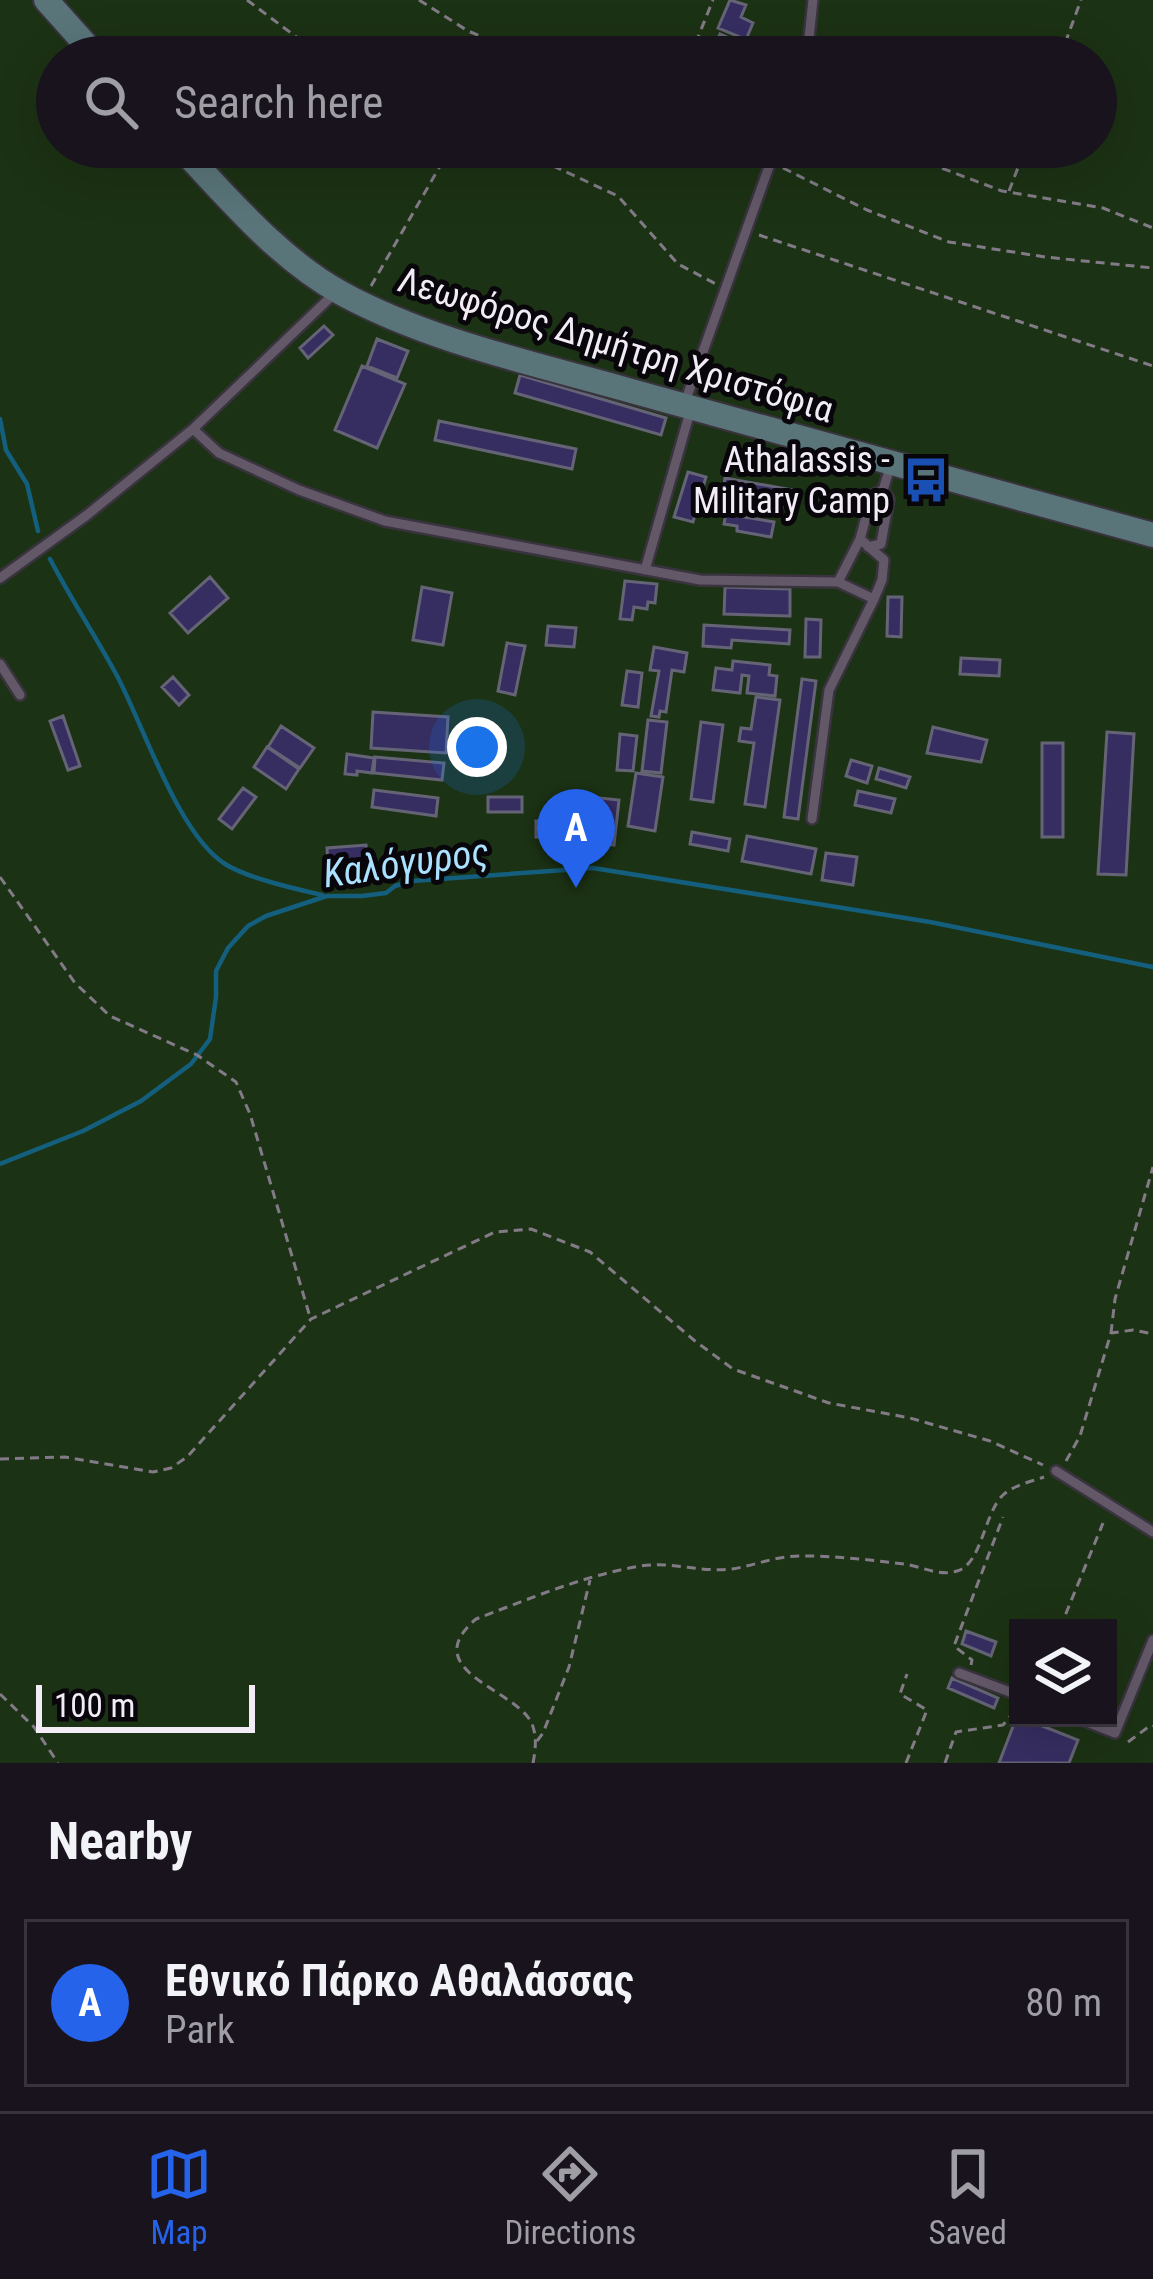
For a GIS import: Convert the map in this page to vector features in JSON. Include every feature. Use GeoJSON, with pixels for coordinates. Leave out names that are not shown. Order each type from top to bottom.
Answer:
{"type":"FeatureCollection","features":[{"type":"Feature","properties":{"kind":"main road"},"geometry":{"type":"LineString","coordinates":[[46,0],[79,36]]}},
{"type":"Feature","properties":{"kind":"main road","name":"Λεωφόρος Δημήτρη Χριστόφια"},"geometry":{"type":"LineString","coordinates":[[200,168],[253,225],[303,268],[338,291],[428,331],[1153,535]]}},
{"type":"Feature","properties":{"kind":"lane"},"geometry":{"type":"LineString","coordinates":[[809,36],[814,0]]}},
{"type":"Feature","properties":{"kind":"lane"},"geometry":{"type":"LineString","coordinates":[[645,570],[688,406],[769,168]]}},
{"type":"Feature","properties":{"kind":"lane"},"geometry":{"type":"LineString","coordinates":[[0,578],[193,429],[338,291]]}},
{"type":"Feature","properties":{"kind":"lane"},"geometry":{"type":"LineString","coordinates":[[193,429],[219,453],[299,490],[385,521],[700,580],[838,582],[874,599]]}},
{"type":"Feature","properties":{"kind":"lane"},"geometry":{"type":"LineString","coordinates":[[838,582],[864,543],[872,495],[883,490],[892,462]]}},
{"type":"Feature","properties":{"kind":"lane"},"geometry":{"type":"LineString","coordinates":[[864,543],[880,544],[889,499],[883,490]]}},
{"type":"Feature","properties":{"kind":"lane"},"geometry":{"type":"LineString","coordinates":[[812,819],[829,690],[882,580],[884,560],[864,543]]}},
{"type":"Feature","properties":{"kind":"lane"},"geometry":{"type":"LineString","coordinates":[[0,664],[20,695]]}},
{"type":"Feature","properties":{"kind":"lane"},"geometry":{"type":"LineString","coordinates":[[1056,1471],[1153,1532]]}},
{"type":"Feature","properties":{"kind":"lane"},"geometry":{"type":"LineString","coordinates":[[1100,1727],[1115,1733],[1153,1640]]}},
{"type":"Feature","properties":{"kind":"lane"},"geometry":{"type":"LineString","coordinates":[[964,1675],[1009,1692]]}},
{"type":"Feature","properties":{"kind":"path"},"geometry":{"type":"LineString","coordinates":[[247,0],[295,36]]}},
{"type":"Feature","properties":{"kind":"path"},"geometry":{"type":"LineString","coordinates":[[418,0],[481,36]]}},
{"type":"Feature","properties":{"kind":"path"},"geometry":{"type":"LineString","coordinates":[[699,36],[713,0]]}},
{"type":"Feature","properties":{"kind":"path"},"geometry":{"type":"LineString","coordinates":[[1068,36],[1081,0]]}},
{"type":"Feature","properties":{"kind":"path"},"geometry":{"type":"LineString","coordinates":[[362,303],[439,168]]}},
{"type":"Feature","properties":{"kind":"path"},"geometry":{"type":"LineString","coordinates":[[558,168],[619,196],[678,264],[726,289]]}},
{"type":"Feature","properties":{"kind":"path"},"geometry":{"type":"LineString","coordinates":[[783,168],[868,210],[949,242],[1153,268]]}},
{"type":"Feature","properties":{"kind":"path"},"geometry":{"type":"LineString","coordinates":[[943,168],[1009,192],[1103,208],[1153,228]]}},
{"type":"Feature","properties":{"kind":"path"},"geometry":{"type":"LineString","coordinates":[[1009,192],[1018,168]]}},
{"type":"Feature","properties":{"kind":"path"},"geometry":{"type":"LineString","coordinates":[[746,230],[1153,367]]}},
{"type":"Feature","properties":{"kind":"path"},"geometry":{"type":"LineString","coordinates":[[0,877],[75,983],[110,1016],[197,1055],[236,1082],[250,1114],[311,1319]]}},
{"type":"Feature","properties":{"kind":"path"},"geometry":{"type":"LineString","coordinates":[[533,1763],[536,1742],[530,1718],[462,1666],[456,1647],[463,1630],[476,1619],[644,1565],[734,1569],[774,1556],[803,1556],[912,1565],[944,1573],[958,1571],[973,1558],[994,1505],[1007,1491],[1056,1471],[1080,1436],[1153,1168]]}},
{"type":"Feature","properties":{"kind":"path"},"geometry":{"type":"LineString","coordinates":[[0,1460],[65,1457],[153,1472],[171,1468],[187,1457],[311,1319],[495,1232],[531,1229],[590,1252],[733,1369],[829,1402],[990,1441],[1056,1471]]}},
{"type":"Feature","properties":{"kind":"path"},"geometry":{"type":"LineString","coordinates":[[1111,1333],[1153,1334]]}},
{"type":"Feature","properties":{"kind":"path"},"geometry":{"type":"LineString","coordinates":[[964,1675],[972,1660],[954,1646],[1003,1517]]}},
{"type":"Feature","properties":{"kind":"path"},"geometry":{"type":"LineString","coordinates":[[1064,1619],[1103,1523]]}},
{"type":"Feature","properties":{"kind":"path"},"geometry":{"type":"LineString","coordinates":[[536,1742],[544,1733],[569,1667],[590,1579]]}},
{"type":"Feature","properties":{"kind":"path"},"geometry":{"type":"LineString","coordinates":[[906,1763],[927,1710],[899,1694],[907,1675]]}},
{"type":"Feature","properties":{"kind":"path"},"geometry":{"type":"LineString","coordinates":[[0,1694],[34,1727],[58,1763]]}},
{"type":"Feature","properties":{"kind":"path"},"geometry":{"type":"LineString","coordinates":[[945,1763],[956,1732],[1004,1725],[1009,1719]]}},
{"type":"Feature","properties":{"kind":"path"},"geometry":{"type":"LineString","coordinates":[[1128,1742],[1153,1726]]}},
{"type":"Feature","properties":{"kind":"green space"},"geometry":{"type":"Polygon","coordinates":[[[0,0],[1153,0],[1153,1763],[0,1763],[0,0]]]}},
{"type":"Feature","properties":{"kind":"building"},"geometry":{"type":"Polygon","coordinates":[[[730,0],[746,5],[741,17],[753,23],[748,36],[718,28],[730,0]]]}},
{"type":"Feature","properties":{"kind":"building"},"geometry":{"type":"Polygon","coordinates":[[[324,326],[333,335],[308,358],[300,348],[324,326]]]}},
{"type":"Feature","properties":{"kind":"building"},"geometry":{"type":"Polygon","coordinates":[[[377,339],[408,351],[397,378],[367,366],[377,339]]]}},
{"type":"Feature","properties":{"kind":"building"},"geometry":{"type":"Polygon","coordinates":[[[362,366],[405,384],[377,448],[335,430],[362,366]]]}},
{"type":"Feature","properties":{"kind":"building"},"geometry":{"type":"Polygon","coordinates":[[[520,375],[666,418],[661,435],[515,393],[520,375]]]}},
{"type":"Feature","properties":{"kind":"building"},"geometry":{"type":"Polygon","coordinates":[[[439,421],[576,449],[572,469],[435,440],[439,421]]]}},
{"type":"Feature","properties":{"kind":"building"},"geometry":{"type":"Polygon","coordinates":[[[688,472],[706,477],[693,522],[674,517],[688,472]]]}},
{"type":"Feature","properties":{"kind":"building"},"geometry":{"type":"Polygon","coordinates":[[[725,478],[798,491],[795,509],[771,505],[770,512],[721,503],[725,478]]]}},
{"type":"Feature","properties":{"kind":"building"},"geometry":{"type":"Polygon","coordinates":[[[726,514],[774,522],[771,537],[737,531],[737,526],[724,524],[726,514]]]}},
{"type":"Feature","properties":{"kind":"building"},"geometry":{"type":"Polygon","coordinates":[[[210,577],[228,598],[188,633],[170,613],[210,577]]]}},
{"type":"Feature","properties":{"kind":"building"},"geometry":{"type":"Polygon","coordinates":[[[625,581],[657,584],[655,603],[648,602],[647,609],[634,607],[632,620],[620,619],[625,581]]]}},
{"type":"Feature","properties":{"kind":"building"},"geometry":{"type":"Polygon","coordinates":[[[422,587],[452,593],[443,645],[413,640],[422,587]]]}},
{"type":"Feature","properties":{"kind":"building"},"geometry":{"type":"Polygon","coordinates":[[[725,587],[790,589],[790,616],[724,614],[725,587]]]}},
{"type":"Feature","properties":{"kind":"building"},"geometry":{"type":"Polygon","coordinates":[[[888,597],[902,597],[901,637],[887,636],[888,597]]]}},
{"type":"Feature","properties":{"kind":"building"},"geometry":{"type":"Polygon","coordinates":[[[806,619],[821,620],[820,657],[805,657],[806,619]]]}},
{"type":"Feature","properties":{"kind":"building"},"geometry":{"type":"Polygon","coordinates":[[[704,625],[790,630],[789,644],[732,640],[731,648],[703,646],[704,625]]]}},
{"type":"Feature","properties":{"kind":"building"},"geometry":{"type":"Polygon","coordinates":[[[548,626],[576,628],[574,647],[546,645],[548,626]]]}},
{"type":"Feature","properties":{"kind":"building"},"geometry":{"type":"Polygon","coordinates":[[[507,643],[525,646],[515,695],[498,691],[507,643]]]}},
{"type":"Feature","properties":{"kind":"building"},"geometry":{"type":"Polygon","coordinates":[[[654,647],[687,653],[684,672],[672,670],[666,712],[660,711],[659,717],[651,716],[659,671],[650,670],[654,647]]]}},
{"type":"Feature","properties":{"kind":"building"},"geometry":{"type":"Polygon","coordinates":[[[961,658],[1000,660],[999,676],[960,674],[961,658]]]}},
{"type":"Feature","properties":{"kind":"building"},"geometry":{"type":"Polygon","coordinates":[[[733,661],[770,665],[769,675],[777,676],[775,696],[747,693],[749,676],[742,675],[740,693],[713,690],[716,668],[732,670],[733,661]]]}},
{"type":"Feature","properties":{"kind":"building"},"geometry":{"type":"Polygon","coordinates":[[[627,671],[642,673],[638,707],[622,705],[627,671]]]}},
{"type":"Feature","properties":{"kind":"building"},"geometry":{"type":"Polygon","coordinates":[[[173,677],[189,695],[179,705],[162,687],[173,677]]]}},
{"type":"Feature","properties":{"kind":"building"},"geometry":{"type":"Polygon","coordinates":[[[802,679],[816,681],[798,819],[784,817],[802,679]]]}},
{"type":"Feature","properties":{"kind":"building"},"geometry":{"type":"Polygon","coordinates":[[[756,697],[780,700],[765,807],[745,804],[754,743],[739,741],[741,728],[751,729],[756,697]]]}},
{"type":"Feature","properties":{"kind":"building"},"geometry":{"type":"Polygon","coordinates":[[[373,712],[448,717],[446,753],[371,748],[373,712]]]}},
{"type":"Feature","properties":{"kind":"building"},"geometry":{"type":"Polygon","coordinates":[[[63,716],[80,766],[68,770],[50,721],[63,716]]]}},
{"type":"Feature","properties":{"kind":"building"},"geometry":{"type":"Polygon","coordinates":[[[648,720],[667,722],[661,773],[642,771],[648,720]]]}},
{"type":"Feature","properties":{"kind":"building"},"geometry":{"type":"Polygon","coordinates":[[[701,722],[723,725],[713,802],[691,799],[701,722]]]}},
{"type":"Feature","properties":{"kind":"building"},"geometry":{"type":"Polygon","coordinates":[[[281,726],[314,748],[300,768],[268,747],[281,726]]]}},
{"type":"Feature","properties":{"kind":"building"},"geometry":{"type":"Polygon","coordinates":[[[933,727],[987,740],[981,762],[927,753],[933,727]]]}},
{"type":"Feature","properties":{"kind":"building"},"geometry":{"type":"Polygon","coordinates":[[[1107,732],[1134,734],[1126,875],[1098,874],[1107,732]]]}},
{"type":"Feature","properties":{"kind":"building"},"geometry":{"type":"Polygon","coordinates":[[[620,734],[637,736],[633,771],[617,770],[620,734]]]}},
{"type":"Feature","properties":{"kind":"building"},"geometry":{"type":"Polygon","coordinates":[[[1042,743],[1063,743],[1063,837],[1042,837],[1042,743]]]}},
{"type":"Feature","properties":{"kind":"building"},"geometry":{"type":"Polygon","coordinates":[[[267,747],[299,769],[286,789],[254,767],[267,747]]]}},
{"type":"Feature","properties":{"kind":"building"},"geometry":{"type":"Polygon","coordinates":[[[347,754],[374,758],[372,773],[345,774],[347,754]]]}},
{"type":"Feature","properties":{"kind":"building"},"geometry":{"type":"Polygon","coordinates":[[[375,757],[444,763],[442,780],[374,773],[375,757]]]}},
{"type":"Feature","properties":{"kind":"building"},"geometry":{"type":"Polygon","coordinates":[[[851,760],[872,766],[867,783],[846,776],[851,760]]]}},
{"type":"Feature","properties":{"kind":"building"},"geometry":{"type":"Polygon","coordinates":[[[879,768],[910,777],[906,788],[876,779],[879,768]]]}},
{"type":"Feature","properties":{"kind":"building"},"geometry":{"type":"Polygon","coordinates":[[[636,773],[663,777],[655,831],[628,826],[636,773]]]}},
{"type":"Feature","properties":{"kind":"building"},"geometry":{"type":"Polygon","coordinates":[[[243,788],[256,797],[232,829],[219,819],[243,788]]]}},
{"type":"Feature","properties":{"kind":"building"},"geometry":{"type":"Polygon","coordinates":[[[374,790],[438,798],[436,816],[372,807],[374,790]]]}},
{"type":"Feature","properties":{"kind":"building"},"geometry":{"type":"Polygon","coordinates":[[[858,791],[895,799],[891,813],[855,805],[858,791]]]}},
{"type":"Feature","properties":{"kind":"building"},"geometry":{"type":"Polygon","coordinates":[[[488,797],[522,797],[522,812],[488,812],[488,797]]]}},
{"type":"Feature","properties":{"kind":"building"},"geometry":{"type":"Polygon","coordinates":[[[590,797],[619,800],[614,845],[585,842],[590,797]]]}},
{"type":"Feature","properties":{"kind":"building"},"geometry":{"type":"Polygon","coordinates":[[[536,821],[574,822],[574,838],[536,837],[536,821]]]}},
{"type":"Feature","properties":{"kind":"building"},"geometry":{"type":"Polygon","coordinates":[[[692,832],[730,839],[728,851],[690,844],[692,832]]]}},
{"type":"Feature","properties":{"kind":"building"},"geometry":{"type":"Polygon","coordinates":[[[747,836],[816,849],[811,874],[742,861],[747,836]]]}},
{"type":"Feature","properties":{"kind":"building"},"geometry":{"type":"Polygon","coordinates":[[[366,845],[368,861],[328,864],[327,848],[366,845]]]}},
{"type":"Feature","properties":{"kind":"building"},"geometry":{"type":"Polygon","coordinates":[[[826,853],[857,857],[853,885],[822,880],[826,853]]]}},
{"type":"Feature","properties":{"kind":"building"},"geometry":{"type":"Polygon","coordinates":[[[966,1631],[996,1642],[991,1656],[962,1644],[966,1631]]]}},
{"type":"Feature","properties":{"kind":"building"},"geometry":{"type":"Polygon","coordinates":[[[952,1678],[998,1698],[994,1708],[948,1688],[952,1678]]]}},
{"type":"Feature","properties":{"kind":"building"},"geometry":{"type":"Polygon","coordinates":[[[1013,1727],[1045,1727],[1078,1740],[1069,1763],[999,1763],[1013,1727]]]}},
{"type":"Feature","properties":{"kind":"waterway"},"geometry":{"type":"LineString","coordinates":[[0,419],[6,450],[27,484],[38,531]]}},
{"type":"Feature","properties":{"kind":"waterway"},"geometry":{"type":"LineString","coordinates":[[50,559],[115,672],[176,803],[208,849],[246,874],[322,895]]}},
{"type":"Feature","properties":{"kind":"waterway","name":"Καλόγυρος"},"geometry":{"type":"LineString","coordinates":[[0,1164],[83,1131],[141,1101],[191,1064],[210,1039],[216,971],[248,926],[327,896],[386,893],[412,881],[593,868],[930,922],[1153,967]]}},
{"type":"Feature","properties":{"kind":"place","name":"Athalassis - Military Camp"},"geometry":{"type":"Point","coordinates":[926,480]}},
{"type":"Feature","properties":{"kind":"place","name":"Εθνικό Πάρκο Αθαλάσσας"},"geometry":{"type":"Point","coordinates":[576,888]}}]}
